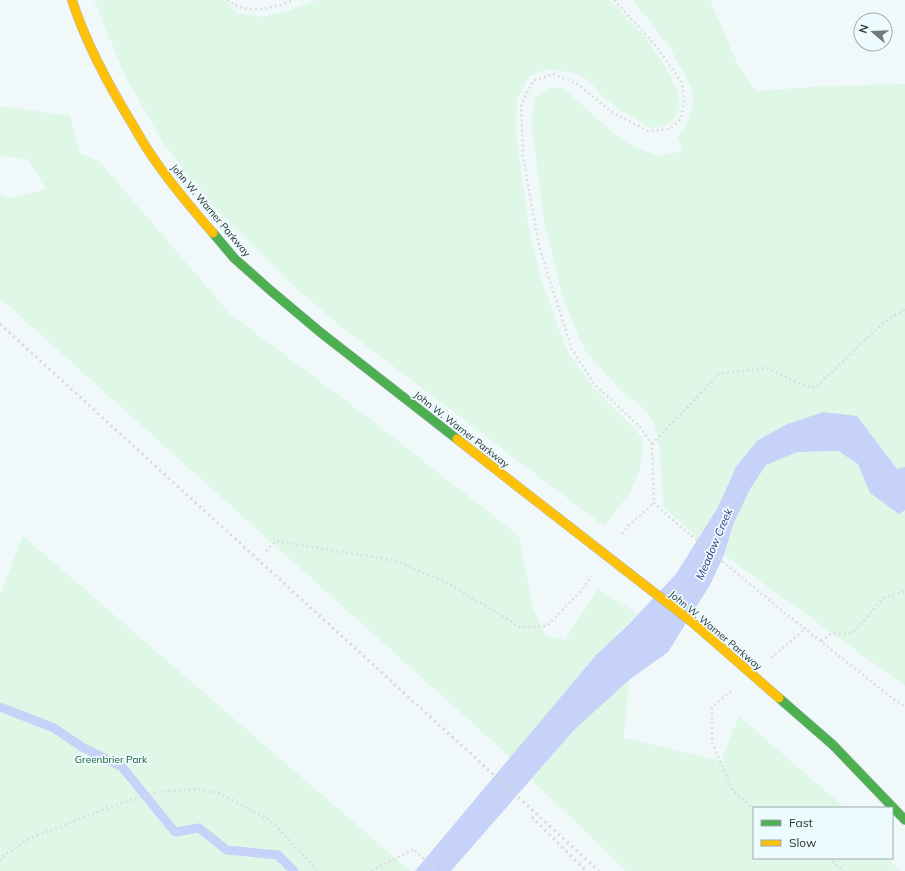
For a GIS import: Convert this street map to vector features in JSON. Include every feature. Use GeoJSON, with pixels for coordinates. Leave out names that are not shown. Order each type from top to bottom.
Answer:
{"type":"FeatureCollection","features":[{"type":"Feature","properties":{"kind":"main road","name":"John W. Warner Parkway"},"geometry":{"type":"LineString","coordinates":[[72,0],[77,16],[99,66],[124,111],[153,158],[234,258],[320,332],[692,622],[833,745],[893,807]]}},
{"type":"Feature","properties":{"kind":"main road","name":"John W. Warner Parkway"},"geometry":{"type":"LineString","coordinates":[[893,808],[905,820]]}},
{"type":"Feature","properties":{"kind":"path"},"geometry":{"type":"LineString","coordinates":[[227,0],[246,9],[266,9],[294,0]]}},
{"type":"Feature","properties":{"kind":"path"},"geometry":{"type":"LineString","coordinates":[[614,0],[656,46],[682,83],[684,101],[681,119],[669,129],[648,131],[610,111],[578,84],[553,74],[533,81],[521,104],[523,156],[539,246],[572,350],[595,385],[640,427],[652,444],[654,503],[775,605],[905,707]]}},
{"type":"Feature","properties":{"kind":"path"},"geometry":{"type":"LineString","coordinates":[[652,444],[719,374],[767,368],[798,383],[815,388],[883,322],[905,309]]}},
{"type":"Feature","properties":{"kind":"path"},"geometry":{"type":"LineString","coordinates":[[619,538],[628,526],[654,503]]}},
{"type":"Feature","properties":{"kind":"path"},"geometry":{"type":"LineString","coordinates":[[266,552],[276,541],[392,560],[446,582],[520,627],[547,626],[580,592],[593,574]]}},
{"type":"Feature","properties":{"kind":"path"},"geometry":{"type":"LineString","coordinates":[[821,641],[831,634],[852,633],[883,598],[905,591]]}},
{"type":"Feature","properties":{"kind":"path"},"geometry":{"type":"LineString","coordinates":[[770,658],[805,629]]}},
{"type":"Feature","properties":{"kind":"path"},"geometry":{"type":"LineString","coordinates":[[735,687],[712,707],[712,744],[733,791],[753,808]]}},
{"type":"Feature","properties":{"kind":"path"},"geometry":{"type":"LineString","coordinates":[[0,860],[2,857],[30,838],[121,803],[158,792],[194,789],[221,794],[270,820],[318,871]]}},
{"type":"Feature","properties":{"kind":"path"},"geometry":{"type":"LineString","coordinates":[[372,871],[414,849],[435,871]]}},
{"type":"Feature","properties":{"kind":"path"},"geometry":{"type":"LineString","coordinates":[[829,859],[844,871]]}},
{"type":"Feature","properties":{"kind":"green space"},"geometry":{"type":"Polygon","coordinates":[[[94,0],[225,0],[237,13],[262,17],[287,11],[316,0],[609,0],[614,4],[644,36],[665,66],[678,92],[680,108],[674,119],[663,127],[650,128],[623,112],[603,97],[590,82],[579,74],[546,69],[529,77],[517,99],[516,132],[529,229],[540,275],[566,349],[593,387],[635,429],[643,440],[641,467],[629,494],[604,526],[339,325],[288,281],[218,211],[165,146],[124,74],[94,0]]]}},
{"type":"Feature","properties":{"kind":"green space"},"geometry":{"type":"Polygon","coordinates":[[[633,0],[710,0],[739,67],[756,91],[826,86],[905,84],[905,467],[897,469],[857,416],[736,467],[718,507],[698,538],[664,508],[659,445],[654,423],[639,404],[627,397],[585,351],[564,301],[544,222],[531,120],[535,98],[548,88],[563,88],[623,141],[657,156],[683,151],[677,137],[683,131],[692,107],[693,96],[691,86],[670,48],[633,0]]]}},
{"type":"Feature","properties":{"kind":"green space"},"geometry":{"type":"Polygon","coordinates":[[[2,106],[70,116],[80,153],[99,161],[230,314],[366,416],[519,536],[533,608],[546,636],[565,640],[598,589],[638,614],[596,655],[511,758],[0,298],[0,195],[8,198],[46,189],[27,159],[0,156],[0,110],[2,106]]]}},
{"type":"Feature","properties":{"kind":"green space"},"geometry":{"type":"Polygon","coordinates":[[[838,451],[858,464],[870,493],[899,514],[905,510],[905,686],[724,555],[733,525],[750,489],[766,465],[797,452],[838,451]]]}},
{"type":"Feature","properties":{"kind":"green space","name":"Greenbrier Park"},"geometry":{"type":"Polygon","coordinates":[[[23,536],[410,871],[0,871],[0,595],[23,536]]]}},
{"type":"Feature","properties":{"kind":"green space"},"geometry":{"type":"Polygon","coordinates":[[[629,680],[624,738],[721,761],[739,716],[844,807],[753,807],[753,859],[889,859],[900,871],[626,871],[531,779],[573,731],[629,680]]]}},
{"type":"Feature","properties":{"kind":"water","name":"Meadow Creek"},"geometry":{"type":"Polygon","coordinates":[[[823,412],[857,416],[897,469],[905,467],[905,510],[899,514],[870,493],[858,464],[838,451],[797,452],[766,465],[750,489],[733,525],[724,555],[710,585],[668,652],[629,680],[573,731],[451,871],[415,871],[596,655],[627,626],[676,574],[718,507],[736,467],[758,440],[788,424],[823,412]]]}},
{"type":"Feature","properties":{"kind":"waterway"},"geometry":{"type":"LineString","coordinates":[[0,707],[54,728],[82,747],[122,767],[175,832],[199,828],[227,850],[278,855],[294,871]]}},
{"type":"Feature","properties":{"kind":"railway"},"geometry":{"type":"LineString","coordinates":[[0,324],[599,871]]}},
{"type":"Feature","properties":{"kind":"railway"},"geometry":{"type":"LineString","coordinates":[[532,817],[586,871]]}},
{"type":"Feature","properties":{"kind":"traffic: fast"},"geometry":{"type":"LineString","coordinates":[[213,233],[234,258],[270,290],[320,332],[457,439]]}},
{"type":"Feature","properties":{"kind":"traffic: fast"},"geometry":{"type":"LineString","coordinates":[[779,698],[833,745]]}},
{"type":"Feature","properties":{"kind":"traffic: fast"},"geometry":{"type":"LineString","coordinates":[[833,745],[893,807]]}},
{"type":"Feature","properties":{"kind":"traffic: fast"},"geometry":{"type":"LineString","coordinates":[[893,808],[905,820]]}},
{"type":"Feature","properties":{"kind":"traffic: slow"},"geometry":{"type":"LineString","coordinates":[[72,0],[91,49],[115,95],[143,142],[175,188],[213,233]]}},
{"type":"Feature","properties":{"kind":"traffic: slow"},"geometry":{"type":"LineString","coordinates":[[457,439],[517,486]]}},
{"type":"Feature","properties":{"kind":"traffic: slow"},"geometry":{"type":"LineString","coordinates":[[517,486],[692,622],[779,698]]}}]}
